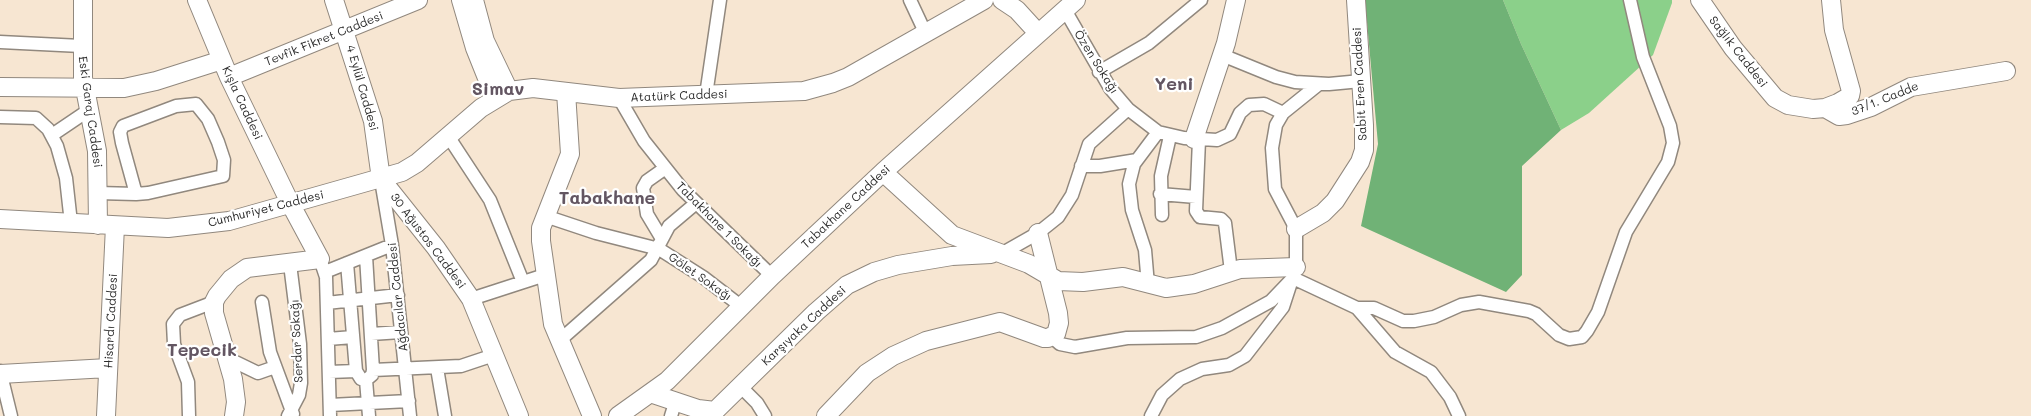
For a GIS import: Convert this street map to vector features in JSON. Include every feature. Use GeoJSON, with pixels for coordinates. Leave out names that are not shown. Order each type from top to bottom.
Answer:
{"type":"FeatureCollection","features":[{"type":"Feature","properties":{"kind":"street","name":"Eski Garaj Caddesi"},"geometry":{"type":"LineString","coordinates":[[83,0],[81,46],[84,89],[97,151],[98,193],[106,226]]}},
{"type":"Feature","properties":{"kind":"street","name":"Kışla Caddesi"},"geometry":{"type":"LineString","coordinates":[[197,0],[229,78],[322,266]]}},
{"type":"Feature","properties":{"kind":"street","name":"4 Eylül Caddesi"},"geometry":{"type":"LineString","coordinates":[[334,0],[373,121],[381,179]]}},
{"type":"Feature","properties":{"kind":"street","name":"Tevfik Fikret Caddesi"},"geometry":{"type":"LineString","coordinates":[[229,78],[418,0]]}},
{"type":"Feature","properties":{"kind":"street"},"geometry":{"type":"LineString","coordinates":[[461,0],[475,48],[502,95]]}},
{"type":"Feature","properties":{"kind":"street"},"geometry":{"type":"LineString","coordinates":[[474,0],[502,95]]}},
{"type":"Feature","properties":{"kind":"street"},"geometry":{"type":"LineString","coordinates":[[706,95],[720,0]]}},
{"type":"Feature","properties":{"kind":"street"},"geometry":{"type":"LineString","coordinates":[[910,0],[925,32]]}},
{"type":"Feature","properties":{"kind":"street","name":"Atatürk Caddesi"},"geometry":{"type":"LineString","coordinates":[[381,179],[409,169],[448,136],[502,95],[533,88],[618,98],[791,93],[818,88],[848,77],[984,0]]}},
{"type":"Feature","properties":{"kind":"street"},"geometry":{"type":"LineString","coordinates":[[1002,0],[1018,10],[1038,33]]}},
{"type":"Feature","properties":{"kind":"street"},"geometry":{"type":"LineString","coordinates":[[1099,72],[1149,43],[1201,0]]}},
{"type":"Feature","properties":{"kind":"street"},"geometry":{"type":"LineString","coordinates":[[1231,271],[1225,223],[1221,219],[1205,218],[1198,214],[1196,197],[1197,139],[1236,0]]}},
{"type":"Feature","properties":{"kind":"street","name":"Sabit Eren Caddesi"},"geometry":{"type":"LineString","coordinates":[[1296,228],[1323,213],[1335,201],[1360,162],[1364,138],[1356,0]]}},
{"type":"Feature","properties":{"kind":"street"},"geometry":{"type":"LineString","coordinates":[[1357,308],[1374,308],[1403,321],[1414,321],[1434,318],[1461,305],[1479,302],[1530,311],[1559,335],[1570,339],[1577,339],[1587,331],[1598,312],[1626,232],[1668,162],[1673,143],[1670,126],[1643,57],[1630,0]]}},
{"type":"Feature","properties":{"kind":"street","name":"Sağlık Caddesi"},"geometry":{"type":"LineString","coordinates":[[1700,0],[1733,48],[1775,98],[1800,108],[1831,106]]}},
{"type":"Feature","properties":{"kind":"street"},"geometry":{"type":"LineString","coordinates":[[1831,0],[1834,30],[1851,92],[1850,96],[1831,106]]}},
{"type":"Feature","properties":{"kind":"street","name":"Tabakhane Caddesi"},"geometry":{"type":"LineString","coordinates":[[619,416],[653,394],[772,276],[884,172],[1070,5]]}},
{"type":"Feature","properties":{"kind":"street","name":"Özen Sokağı"},"geometry":{"type":"LineString","coordinates":[[1070,5],[1099,72],[1128,109],[1164,134]]}},
{"type":"Feature","properties":{"kind":"street"},"geometry":{"type":"LineString","coordinates":[[0,42],[81,46]]}},
{"type":"Feature","properties":{"kind":"street"},"geometry":{"type":"LineString","coordinates":[[1222,54],[1281,78],[1319,84],[1361,81]]}},
{"type":"Feature","properties":{"kind":"street"},"geometry":{"type":"LineString","coordinates":[[0,87],[109,90],[136,86],[222,60]]}},
{"type":"Feature","properties":{"kind":"street","name":"37/1. Cadde"},"geometry":{"type":"LineString","coordinates":[[1831,106],[1839,116],[1847,115],[1871,107],[1911,87],[2006,71]]}},
{"type":"Feature","properties":{"kind":"street"},"geometry":{"type":"LineString","coordinates":[[1151,416],[1162,395],[1180,379],[1202,369],[1229,365],[1245,356],[1283,307],[1294,273],[1296,228],[1279,197],[1273,180],[1273,141],[1276,125],[1283,113],[1319,84]]}},
{"type":"Feature","properties":{"kind":"street"},"geometry":{"type":"LineString","coordinates":[[566,92],[570,154],[545,216],[541,228],[541,241],[550,312],[559,341],[592,416]]}},
{"type":"Feature","properties":{"kind":"street","name":"Tabakhane 1 Sokağı"},"geometry":{"type":"LineString","coordinates":[[618,98],[635,129],[664,169],[695,204],[772,276]]}},
{"type":"Feature","properties":{"kind":"street"},"geometry":{"type":"LineString","coordinates":[[98,193],[136,194],[163,191],[223,176],[224,160],[218,142],[201,108],[190,103],[123,126],[120,132],[122,143],[136,194]]}},
{"type":"Feature","properties":{"kind":"street"},"geometry":{"type":"LineString","coordinates":[[1164,134],[1217,140],[1230,134],[1240,113],[1254,103],[1264,104],[1283,113]]}},
{"type":"Feature","properties":{"kind":"street"},"geometry":{"type":"LineString","coordinates":[[1001,254],[1038,232],[1058,217],[1068,203],[1092,140],[1128,109]]}},
{"type":"Feature","properties":{"kind":"street"},"geometry":{"type":"LineString","coordinates":[[52,135],[89,110]]}},
{"type":"Feature","properties":{"kind":"street"},"geometry":{"type":"LineString","coordinates":[[0,117],[36,118],[52,135],[68,189],[71,223]]}},
{"type":"Feature","properties":{"kind":"street"},"geometry":{"type":"LineString","coordinates":[[1148,285],[1145,250],[1132,210],[1129,194],[1132,170],[1137,160],[1164,134]]}},
{"type":"Feature","properties":{"kind":"street"},"geometry":{"type":"LineString","coordinates":[[1162,215],[1160,194],[1164,134]]}},
{"type":"Feature","properties":{"kind":"street"},"geometry":{"type":"LineString","coordinates":[[448,136],[490,200],[523,282]]}},
{"type":"Feature","properties":{"kind":"street"},"geometry":{"type":"LineString","coordinates":[[1081,166],[1100,166],[1137,160]]}},
{"type":"Feature","properties":{"kind":"street"},"geometry":{"type":"LineString","coordinates":[[660,244],[646,214],[643,188],[647,180],[664,169]]}},
{"type":"Feature","properties":{"kind":"street"},"geometry":{"type":"LineString","coordinates":[[884,172],[952,235],[1029,264],[1048,277],[1058,281],[1083,282],[1123,277],[1148,285],[1166,288],[1180,287],[1231,271],[1294,273],[1357,308],[1395,352],[1431,372],[1450,397],[1459,416]]}},
{"type":"Feature","properties":{"kind":"street","name":"Cumhuriyet Caddesi"},"geometry":{"type":"LineString","coordinates":[[0,219],[168,228],[200,225],[291,205],[381,179]]}},
{"type":"Feature","properties":{"kind":"street","name":"Ağdacılar Caddesi"},"geometry":{"type":"LineString","coordinates":[[381,179],[392,244],[410,416]]}},
{"type":"Feature","properties":{"kind":"street","name":"30 Ağustos Caddesi"},"geometry":{"type":"LineString","coordinates":[[381,179],[436,248],[471,299],[519,416]]}},
{"type":"Feature","properties":{"kind":"street"},"geometry":{"type":"LineString","coordinates":[[1160,194],[1196,197]]}},
{"type":"Feature","properties":{"kind":"street"},"geometry":{"type":"LineString","coordinates":[[559,341],[651,260],[674,221],[695,204]]}},
{"type":"Feature","properties":{"kind":"street"},"geometry":{"type":"LineString","coordinates":[[545,216],[596,233],[660,244]]}},
{"type":"Feature","properties":{"kind":"street","name":"Hisardı Caddesi"},"geometry":{"type":"LineString","coordinates":[[106,226],[108,368],[106,416]]}},
{"type":"Feature","properties":{"kind":"street"},"geometry":{"type":"LineString","coordinates":[[826,416],[867,373],[893,356],[926,341],[1000,322],[1044,338],[1052,336],[1058,329],[1059,323],[1038,232]]}},
{"type":"Feature","properties":{"kind":"street"},"geometry":{"type":"LineString","coordinates":[[189,416],[188,382],[174,344],[173,324],[180,315],[214,302],[231,279],[247,268],[290,264],[322,266],[347,263],[392,244]]}},
{"type":"Feature","properties":{"kind":"street","name":"Gölet Sokağı"},"geometry":{"type":"LineString","coordinates":[[660,244],[742,307]]}},
{"type":"Feature","properties":{"kind":"street","name":"Karşıyaka Caddesi"},"geometry":{"type":"LineString","coordinates":[[653,394],[674,408],[710,414],[719,408],[834,296],[862,277],[898,265],[952,256],[1001,254]]}},
{"type":"Feature","properties":{"kind":"street"},"geometry":{"type":"LineString","coordinates":[[365,374],[371,334],[366,256]]}},
{"type":"Feature","properties":{"kind":"street"},"geometry":{"type":"LineString","coordinates":[[347,263],[353,337],[365,374],[368,410]]}},
{"type":"Feature","properties":{"kind":"street","name":"Serdar Sokağı"},"geometry":{"type":"LineString","coordinates":[[290,264],[301,361],[300,390],[291,414]]}},
{"type":"Feature","properties":{"kind":"street"},"geometry":{"type":"LineString","coordinates":[[322,266],[327,303],[330,410],[368,410],[409,401]]}},
{"type":"Feature","properties":{"kind":"street"},"geometry":{"type":"LineString","coordinates":[[1052,336],[1060,344],[1075,347],[1127,338],[1196,338],[1222,328],[1271,301],[1294,273]]}},
{"type":"Feature","properties":{"kind":"street"},"geometry":{"type":"LineString","coordinates":[[471,299],[545,275]]}},
{"type":"Feature","properties":{"kind":"street"},"geometry":{"type":"LineString","coordinates":[[327,303],[398,295]]}},
{"type":"Feature","properties":{"kind":"street"},"geometry":{"type":"LineString","coordinates":[[214,302],[214,313],[236,395],[234,416]]}},
{"type":"Feature","properties":{"kind":"street"},"geometry":{"type":"LineString","coordinates":[[262,302],[265,332],[291,414]]}},
{"type":"Feature","properties":{"kind":"street"},"geometry":{"type":"LineString","coordinates":[[371,334],[402,332]]}},
{"type":"Feature","properties":{"kind":"street"},"geometry":{"type":"LineString","coordinates":[[328,339],[353,337]]}},
{"type":"Feature","properties":{"kind":"street"},"geometry":{"type":"LineString","coordinates":[[329,372],[365,374],[405,369],[461,366],[494,355]]}},
{"type":"Feature","properties":{"kind":"street"},"geometry":{"type":"LineString","coordinates":[[227,358],[258,372],[275,367]]}},
{"type":"Feature","properties":{"kind":"street"},"geometry":{"type":"LineString","coordinates":[[11,416],[0,373],[108,368]]}},
{"type":"Feature","properties":{"kind":"street"},"geometry":{"type":"LineString","coordinates":[[437,368],[446,416]]}},
{"type":"Feature","properties":{"kind":"street"},"geometry":{"type":"LineString","coordinates":[[740,386],[758,402],[765,416]]}},
{"type":"Feature","properties":{"kind":"green space"},"geometry":{"type":"Polygon","coordinates":[[[1365,0],[1503,0],[1561,130],[1522,166],[1522,275],[1506,292],[1361,226],[1378,144],[1365,0]]]}},
{"type":"Feature","properties":{"kind":"green space"},"geometry":{"type":"Polygon","coordinates":[[[1503,0],[1672,0],[1672,3],[1653,55],[1589,113],[1561,130],[1503,0]]]}},
{"type":"Feature","properties":{"kind":"district","name":"Yeni"},"geometry":{"type":"Point","coordinates":[1174,84]}},
{"type":"Feature","properties":{"kind":"district","name":"Simav"},"geometry":{"type":"Point","coordinates":[498,89]}},
{"type":"Feature","properties":{"kind":"district","name":"Tabakhane"},"geometry":{"type":"Point","coordinates":[607,198]}},
{"type":"Feature","properties":{"kind":"district","name":"Tepecik"},"geometry":{"type":"Point","coordinates":[202,350]}}]}
